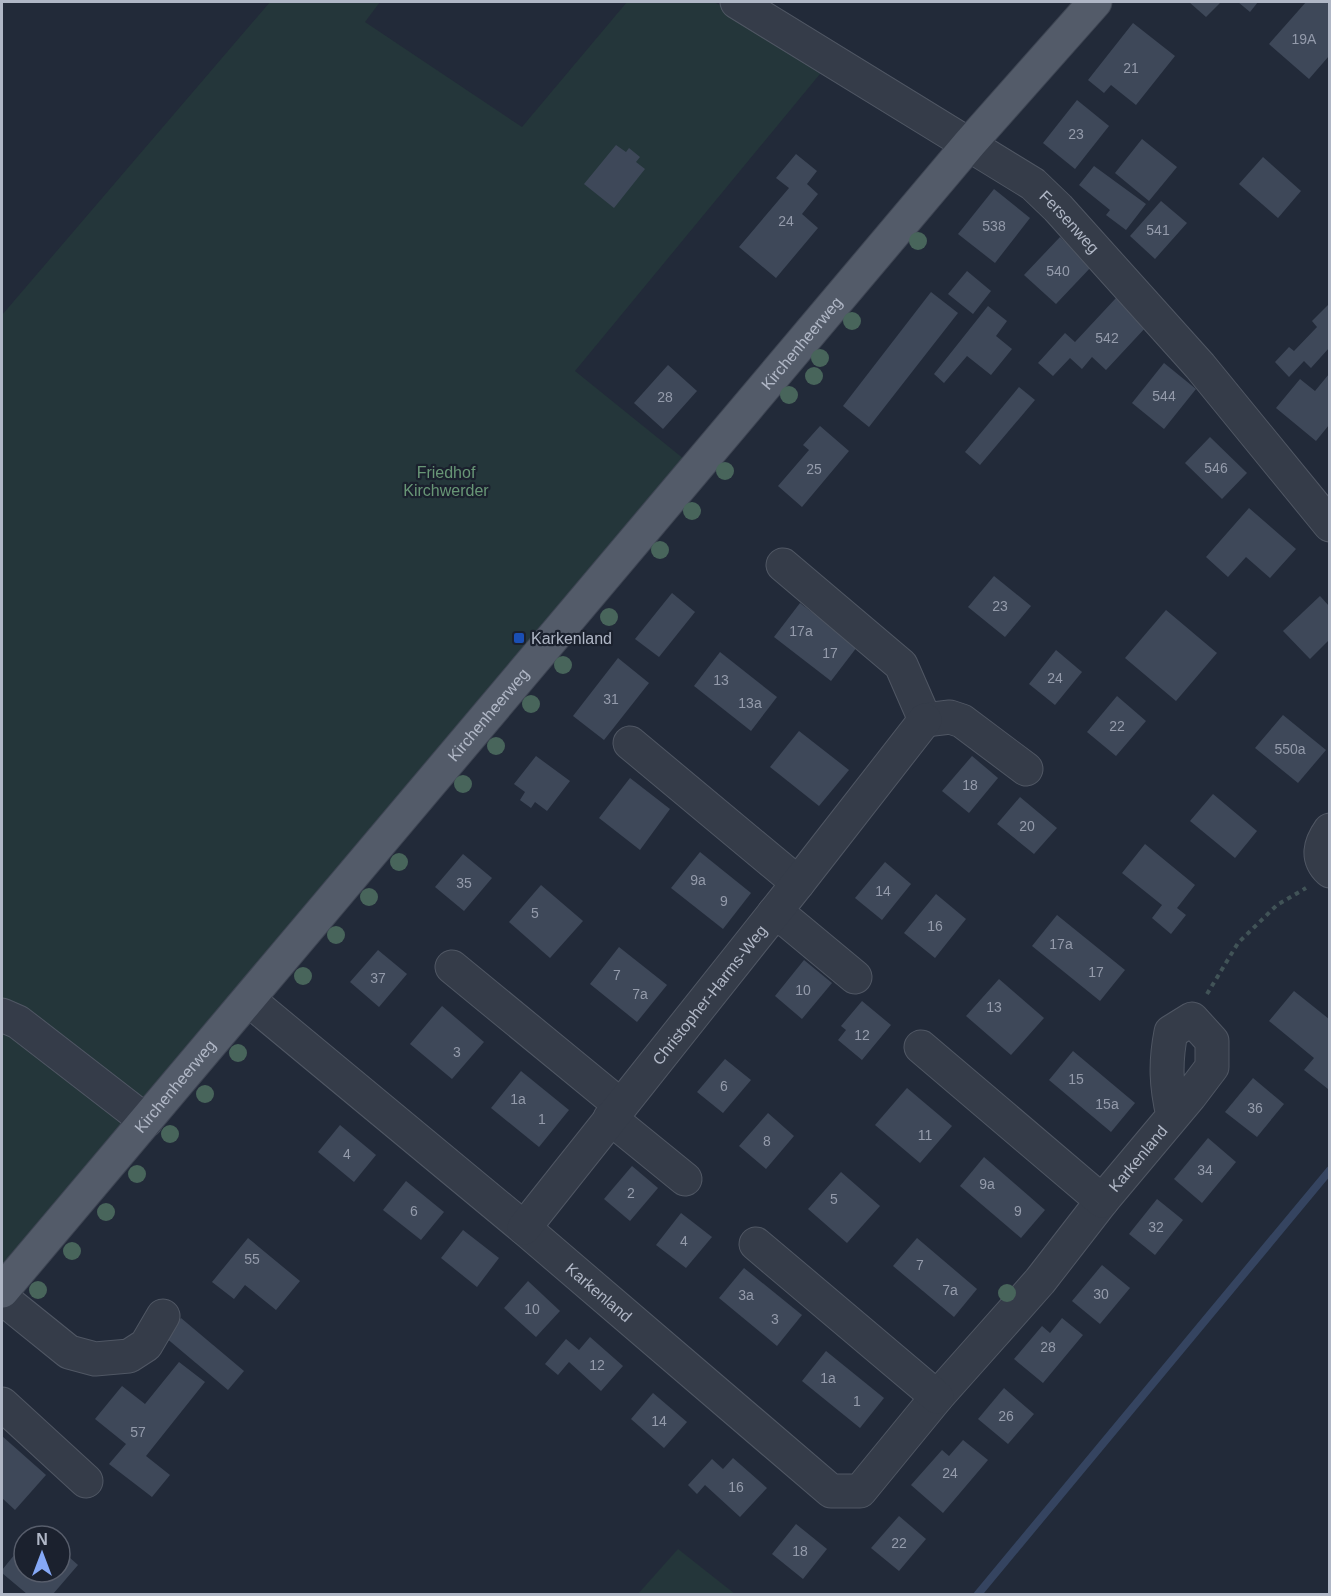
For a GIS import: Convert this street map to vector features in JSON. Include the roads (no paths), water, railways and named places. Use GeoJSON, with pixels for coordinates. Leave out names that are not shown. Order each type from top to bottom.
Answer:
{"type":"FeatureCollection","features":[{"type":"Feature","properties":{"kind":"main road","name":"Kirchenheerweg"},"geometry":{"type":"LineString","coordinates":[[2,1292],[970,143],[1095,2]]}},
{"type":"Feature","properties":{"kind":"street","name":"Fersenweg"},"geometry":{"type":"LineString","coordinates":[[737,2],[970,143],[1033,184],[1058,208],[1200,366],[1329,525]]}},
{"type":"Feature","properties":{"kind":"street"},"geometry":{"type":"LineString","coordinates":[[783,565],[901,665],[925,720],[950,717],[962,721],[1026,769]]}},
{"type":"Feature","properties":{"kind":"street","name":"Christopher-Harms-Weg"},"geometry":{"type":"LineString","coordinates":[[524,1228],[925,720]]}},
{"type":"Feature","properties":{"kind":"street"},"geometry":{"type":"LineString","coordinates":[[630,743],[798,883]]}},
{"type":"Feature","properties":{"kind":"street"},"geometry":{"type":"LineString","coordinates":[[1328,870],[1320,857],[1321,842],[1329,830]]}},
{"type":"Feature","properties":{"kind":"street"},"geometry":{"type":"LineString","coordinates":[[774,913],[790,923],[855,978]]}},
{"type":"Feature","properties":{"kind":"street"},"geometry":{"type":"LineString","coordinates":[[452,967],[615,1112],[685,1179]]}},
{"type":"Feature","properties":{"kind":"street","name":"Karkenland"},"geometry":{"type":"LineString","coordinates":[[249,1000],[524,1228],[831,1491],[860,1491],[938,1397],[1040,1281],[1102,1201],[1173,1116],[1212,1067],[1212,1041],[1192,1019],[1171,1032],[1166,1056],[1167,1089],[1173,1116]]}},
{"type":"Feature","properties":{"kind":"street"},"geometry":{"type":"LineString","coordinates":[[2,1015],[18,1022],[146,1121]]}},
{"type":"Feature","properties":{"kind":"street","name":"Karkenland"},"geometry":{"type":"LineString","coordinates":[[921,1047],[1102,1201]]}},
{"type":"Feature","properties":{"kind":"street"},"geometry":{"type":"LineString","coordinates":[[756,1244],[938,1397]]}},
{"type":"Feature","properties":{"kind":"street"},"geometry":{"type":"LineString","coordinates":[[2,1298],[69,1352],[95,1359],[129,1356],[146,1345],[163,1316]]}},
{"type":"Feature","properties":{"kind":"street"},"geometry":{"type":"LineString","coordinates":[[2,1404],[86,1481]]}},
{"type":"Feature","properties":{"kind":"waterway"},"geometry":{"type":"LineString","coordinates":[[978,1594],[1330,1170]]}},
{"type":"Feature","properties":{"kind":"place","name":"Karkenland"},"geometry":{"type":"Point","coordinates":[519,638]}},
{"type":"Feature","properties":{"kind":"park label","name":"Friedhof Kirchwerder"},"geometry":{"type":"Point","coordinates":[446,481]}}]}
